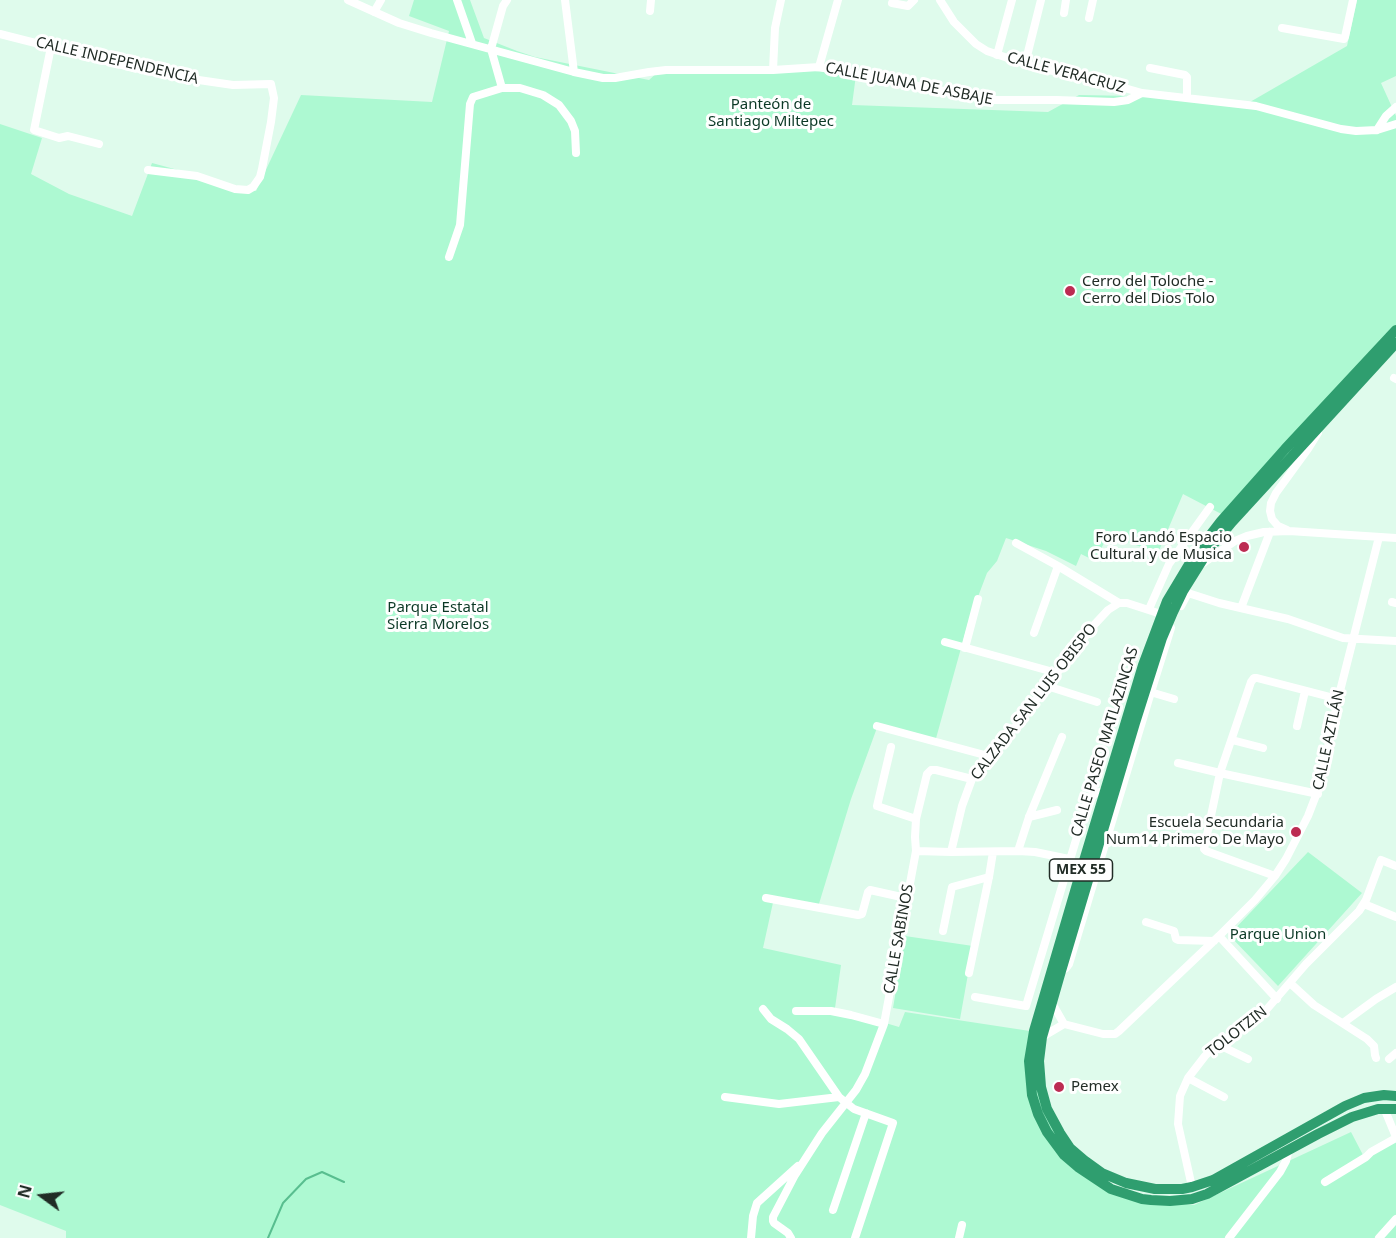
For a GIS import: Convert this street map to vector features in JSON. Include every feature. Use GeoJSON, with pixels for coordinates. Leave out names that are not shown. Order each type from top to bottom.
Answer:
{"type":"FeatureCollection","features":[{"type":"Feature","properties":{"kind":"highway","name":"CALLE PASEO MATLAZINCAS"},"geometry":{"type":"LineString","coordinates":[[1396,330],[1221,521],[1184,571],[1161,614],[1143,665],[1069,912],[1034,1031],[1029,1060],[1032,1095],[1038,1114],[1047,1132],[1064,1155],[1077,1167],[1112,1189],[1142,1199],[1170,1201],[1207,1194],[1352,1117],[1367,1111],[1384,1108],[1396,1109]]}},
{"type":"Feature","properties":{"kind":"highway","name":"CALLE PASEO MATLAZINCAS"},"geometry":{"type":"LineString","coordinates":[[1396,343],[1232,522],[1208,551],[1183,591],[1168,623],[1061,970],[1042,1037],[1039,1061],[1044,1097],[1052,1119],[1059,1133],[1077,1155],[1102,1173],[1126,1183],[1163,1190],[1192,1187],[1224,1175],[1355,1101],[1376,1096],[1396,1096]]}},
{"type":"Feature","properties":{"kind":"street","name":"CALLE JUANA DE ASBAJE"},"geometry":{"type":"LineString","coordinates":[[348,0],[431,33],[574,72],[609,79],[666,70],[774,70],[819,67],[999,101],[1114,102],[1128,100],[1142,93],[1256,106],[1356,131],[1377,130],[1396,124]]}},
{"type":"Feature","properties":{"kind":"street"},"geometry":{"type":"LineString","coordinates":[[374,12],[381,0]]}},
{"type":"Feature","properties":{"kind":"street"},"geometry":{"type":"LineString","coordinates":[[457,0],[472,44]]}},
{"type":"Feature","properties":{"kind":"street"},"geometry":{"type":"LineString","coordinates":[[502,88],[490,49],[503,6],[507,0]]}},
{"type":"Feature","properties":{"kind":"street"},"geometry":{"type":"LineString","coordinates":[[565,0],[574,72]]}},
{"type":"Feature","properties":{"kind":"street"},"geometry":{"type":"LineString","coordinates":[[650,11],[651,0]]}},
{"type":"Feature","properties":{"kind":"street"},"geometry":{"type":"LineString","coordinates":[[774,70],[775,28],[781,0]]}},
{"type":"Feature","properties":{"kind":"street"},"geometry":{"type":"LineString","coordinates":[[819,67],[838,0]]}},
{"type":"Feature","properties":{"kind":"street"},"geometry":{"type":"LineString","coordinates":[[892,3],[908,6],[914,0]]}},
{"type":"Feature","properties":{"kind":"street","name":"CALLE VERACRUZ"},"geometry":{"type":"LineString","coordinates":[[940,0],[948,14],[963,31],[980,47],[997,55],[1024,64],[1086,77],[1142,93]]}},
{"type":"Feature","properties":{"kind":"street"},"geometry":{"type":"LineString","coordinates":[[997,55],[1012,0]]}},
{"type":"Feature","properties":{"kind":"street"},"geometry":{"type":"LineString","coordinates":[[1024,64],[1041,0]]}},
{"type":"Feature","properties":{"kind":"street"},"geometry":{"type":"LineString","coordinates":[[1064,13],[1066,0]]}},
{"type":"Feature","properties":{"kind":"street"},"geometry":{"type":"LineString","coordinates":[[1089,18],[1093,0]]}},
{"type":"Feature","properties":{"kind":"street"},"geometry":{"type":"LineString","coordinates":[[1281,28],[1343,39],[1353,0]]}},
{"type":"Feature","properties":{"kind":"street","name":"CALLE INDEPENDENCIA"},"geometry":{"type":"LineString","coordinates":[[0,34],[177,77],[233,86],[271,84],[274,98],[271,122],[260,177],[253,187],[235,189],[197,176],[148,170]]}},
{"type":"Feature","properties":{"kind":"street"},"geometry":{"type":"LineString","coordinates":[[51,47],[34,129],[59,138],[68,136],[99,144]]}},
{"type":"Feature","properties":{"kind":"street"},"geometry":{"type":"LineString","coordinates":[[1150,68],[1185,75],[1187,97]]}},
{"type":"Feature","properties":{"kind":"street"},"geometry":{"type":"LineString","coordinates":[[448,257],[461,217],[471,100],[477,95],[502,88],[520,88],[543,95],[559,105],[572,121],[576,153]]}},
{"type":"Feature","properties":{"kind":"street"},"geometry":{"type":"LineString","coordinates":[[1377,130],[1386,116],[1396,107]]}},
{"type":"Feature","properties":{"kind":"street"},"geometry":{"type":"LineString","coordinates":[[1289,531],[1278,526],[1272,519],[1271,503],[1324,421]]}},
{"type":"Feature","properties":{"kind":"street"},"geometry":{"type":"LineString","coordinates":[[1149,609],[1169,564],[1210,507]]}},
{"type":"Feature","properties":{"kind":"street"},"geometry":{"type":"LineString","coordinates":[[1241,608],[1270,531]]}},
{"type":"Feature","properties":{"kind":"street"},"geometry":{"type":"LineString","coordinates":[[1198,566],[1235,541],[1270,531],[1396,538]]}},
{"type":"Feature","properties":{"kind":"street","name":"CALLE AZTLÁN"},"geometry":{"type":"LineString","coordinates":[[1064,1024],[1103,1034],[1119,1032],[1255,900],[1286,859],[1318,794],[1352,639],[1379,537]]}},
{"type":"Feature","properties":{"kind":"street"},"geometry":{"type":"LineString","coordinates":[[1016,543],[1119,603],[1127,603],[1161,614]]}},
{"type":"Feature","properties":{"kind":"street"},"geometry":{"type":"LineString","coordinates":[[1034,633],[1058,566]]}},
{"type":"Feature","properties":{"kind":"street"},"geometry":{"type":"LineString","coordinates":[[1174,699],[1148,691],[1188,593],[1288,619],[1334,636],[1396,641]]}},
{"type":"Feature","properties":{"kind":"street"},"geometry":{"type":"LineString","coordinates":[[965,648],[978,599]]}},
{"type":"Feature","properties":{"kind":"street","name":"CALZADA SAN LUIS OBISPO"},"geometry":{"type":"LineString","coordinates":[[951,852],[962,806],[972,779],[992,758],[1094,625],[1108,610],[1119,603]]}},
{"type":"Feature","properties":{"kind":"street"},"geometry":{"type":"LineString","coordinates":[[945,642],[1057,673]]}},
{"type":"Feature","properties":{"kind":"street"},"geometry":{"type":"LineString","coordinates":[[1275,876],[1206,851],[1204,848],[1221,773],[1252,679],[1257,678],[1338,699]]}},
{"type":"Feature","properties":{"kind":"street"},"geometry":{"type":"LineString","coordinates":[[1047,686],[1097,702]]}},
{"type":"Feature","properties":{"kind":"street"},"geometry":{"type":"LineString","coordinates":[[1297,726],[1305,691]]}},
{"type":"Feature","properties":{"kind":"street"},"geometry":{"type":"LineString","coordinates":[[877,726],[992,758]]}},
{"type":"Feature","properties":{"kind":"street"},"geometry":{"type":"LineString","coordinates":[[1018,851],[1062,736]]}},
{"type":"Feature","properties":{"kind":"street"},"geometry":{"type":"LineString","coordinates":[[1232,740],[1263,748]]}},
{"type":"Feature","properties":{"kind":"street"},"geometry":{"type":"LineString","coordinates":[[891,747],[877,806],[916,819]]}},
{"type":"Feature","properties":{"kind":"street"},"geometry":{"type":"LineString","coordinates":[[1178,763],[1318,794]]}},
{"type":"Feature","properties":{"kind":"street","name":"CALLE SABINOS"},"geometry":{"type":"LineString","coordinates":[[806,1159],[865,1074],[884,1024],[916,851],[916,819],[926,777],[929,772],[936,770],[972,779]]}},
{"type":"Feature","properties":{"kind":"street"},"geometry":{"type":"LineString","coordinates":[[975,997],[1026,1006],[1088,800],[1096,793],[1105,791]]}},
{"type":"Feature","properties":{"kind":"street"},"geometry":{"type":"LineString","coordinates":[[1029,818],[1057,810]]}},
{"type":"Feature","properties":{"kind":"street"},"geometry":{"type":"LineString","coordinates":[[916,851],[1035,852],[1069,860]]}},
{"type":"Feature","properties":{"kind":"street"},"geometry":{"type":"LineString","coordinates":[[969,973],[993,852]]}},
{"type":"Feature","properties":{"kind":"street"},"geometry":{"type":"LineString","coordinates":[[1396,866],[1381,860],[1364,904],[1396,918]]}},
{"type":"Feature","properties":{"kind":"street"},"geometry":{"type":"LineString","coordinates":[[943,931],[952,887],[989,877]]}},
{"type":"Feature","properties":{"kind":"street"},"geometry":{"type":"LineString","coordinates":[[766,898],[860,915],[870,890],[906,898]]}},
{"type":"Feature","properties":{"kind":"street","name":"TOLOTZIN"},"geometry":{"type":"LineString","coordinates":[[1192,1187],[1178,1124],[1180,1096],[1188,1078],[1217,1044],[1258,1017],[1364,904]]}},
{"type":"Feature","properties":{"kind":"street"},"geometry":{"type":"LineString","coordinates":[[1052,919],[1069,912]]}},
{"type":"Feature","properties":{"kind":"street"},"geometry":{"type":"LineString","coordinates":[[1146,921],[1173,931],[1178,940],[1216,938],[1276,999]]}},
{"type":"Feature","properties":{"kind":"street"},"geometry":{"type":"LineString","coordinates":[[1290,983],[1314,1005],[1373,1044],[1377,1058]]}},
{"type":"Feature","properties":{"kind":"street"},"geometry":{"type":"LineString","coordinates":[[1343,1023],[1396,987]]}},
{"type":"Feature","properties":{"kind":"street"},"geometry":{"type":"LineString","coordinates":[[1042,1037],[1064,1024],[1052,1003]]}},
{"type":"Feature","properties":{"kind":"street"},"geometry":{"type":"LineString","coordinates":[[763,1009],[771,1019],[799,1039],[846,1104],[892,1122],[893,1126],[855,1238]]}},
{"type":"Feature","properties":{"kind":"street"},"geometry":{"type":"LineString","coordinates":[[796,1011],[831,1011],[884,1024]]}},
{"type":"Feature","properties":{"kind":"street"},"geometry":{"type":"LineString","coordinates":[[1217,1044],[1248,1059]]}},
{"type":"Feature","properties":{"kind":"street"},"geometry":{"type":"LineString","coordinates":[[1389,1059],[1396,1053]]}},
{"type":"Feature","properties":{"kind":"street"},"geometry":{"type":"LineString","coordinates":[[1188,1078],[1224,1097]]}},
{"type":"Feature","properties":{"kind":"street"},"geometry":{"type":"LineString","coordinates":[[725,1096],[779,1104],[839,1097]]}},
{"type":"Feature","properties":{"kind":"street"},"geometry":{"type":"LineString","coordinates":[[1325,1182],[1396,1138],[1384,1108]]}},
{"type":"Feature","properties":{"kind":"street"},"geometry":{"type":"LineString","coordinates":[[833,1210],[866,1113]]}},
{"type":"Feature","properties":{"kind":"street"},"geometry":{"type":"LineString","coordinates":[[1229,1238],[1280,1172],[1289,1150],[1289,1138]]}},
{"type":"Feature","properties":{"kind":"street"},"geometry":{"type":"LineString","coordinates":[[791,1238],[774,1223],[773,1217],[806,1159]]}},
{"type":"Feature","properties":{"kind":"street"},"geometry":{"type":"LineString","coordinates":[[751,1238],[757,1203],[806,1159]]}},
{"type":"Feature","properties":{"kind":"street"},"geometry":{"type":"LineString","coordinates":[[1379,1238],[1396,1219]]}},
{"type":"Feature","properties":{"kind":"street"},"geometry":{"type":"LineString","coordinates":[[959,1238],[962,1225]]}},
{"type":"Feature","properties":{"kind":"green space","name":"Parque Estatal Sierra Morelos"},"geometry":{"type":"Polygon","coordinates":[[[414,0],[470,0],[484,38],[535,57],[649,80],[659,71],[814,71],[856,75],[852,105],[1048,112],[1079,95],[1187,97],[1250,102],[1347,46],[1357,0],[1396,0],[1396,76],[1381,83],[1396,116],[1396,337],[1231,519],[1183,494],[1158,553],[1108,535],[1095,561],[1081,554],[1076,566],[1046,551],[1006,538],[997,561],[987,573],[968,623],[935,742],[878,725],[851,799],[818,907],[774,898],[763,948],[841,965],[835,1008],[899,1027],[905,1012],[1043,1033],[1041,1092],[1081,1169],[1128,1196],[1194,1205],[1351,1132],[1363,1155],[1396,1142],[1396,1238],[66,1238],[66,1231],[0,1205],[0,124],[42,138],[31,174],[69,194],[132,216],[152,163],[256,191],[301,95],[432,102],[449,31],[409,16],[414,0]]]}},
{"type":"Feature","properties":{"kind":"green space","name":"Parque Union"},"geometry":{"type":"Polygon","coordinates":[[[1308,852],[1362,893],[1278,986],[1229,935],[1308,852]]]}},
{"type":"Feature","properties":{"kind":"green space"},"geometry":{"type":"Polygon","coordinates":[[[905,936],[973,946],[960,1019],[893,1008],[905,936]]]}},
{"type":"Feature","properties":{"kind":"waterway"},"geometry":{"type":"LineString","coordinates":[[268,1238],[283,1203],[306,1179],[322,1172],[344,1182]]}},
{"type":"Feature","properties":{"kind":"place","name":"Cerro del Toloche - Cerro del Dios Tolo"},"geometry":{"type":"Point","coordinates":[1070,291]}},
{"type":"Feature","properties":{"kind":"place","name":"Foro Landó Espacio Cultural y de Musica"},"geometry":{"type":"Point","coordinates":[1244,547]}},
{"type":"Feature","properties":{"kind":"place","name":"Escuela Secundaria Num14 Primero De Mayo"},"geometry":{"type":"Point","coordinates":[1296,832]}},
{"type":"Feature","properties":{"kind":"place","name":"Pemex"},"geometry":{"type":"Point","coordinates":[1059,1087]}},
{"type":"Feature","properties":{"kind":"park label","name":"Panteón de Santiago Miltepec"},"geometry":{"type":"Point","coordinates":[771,114]}}]}
